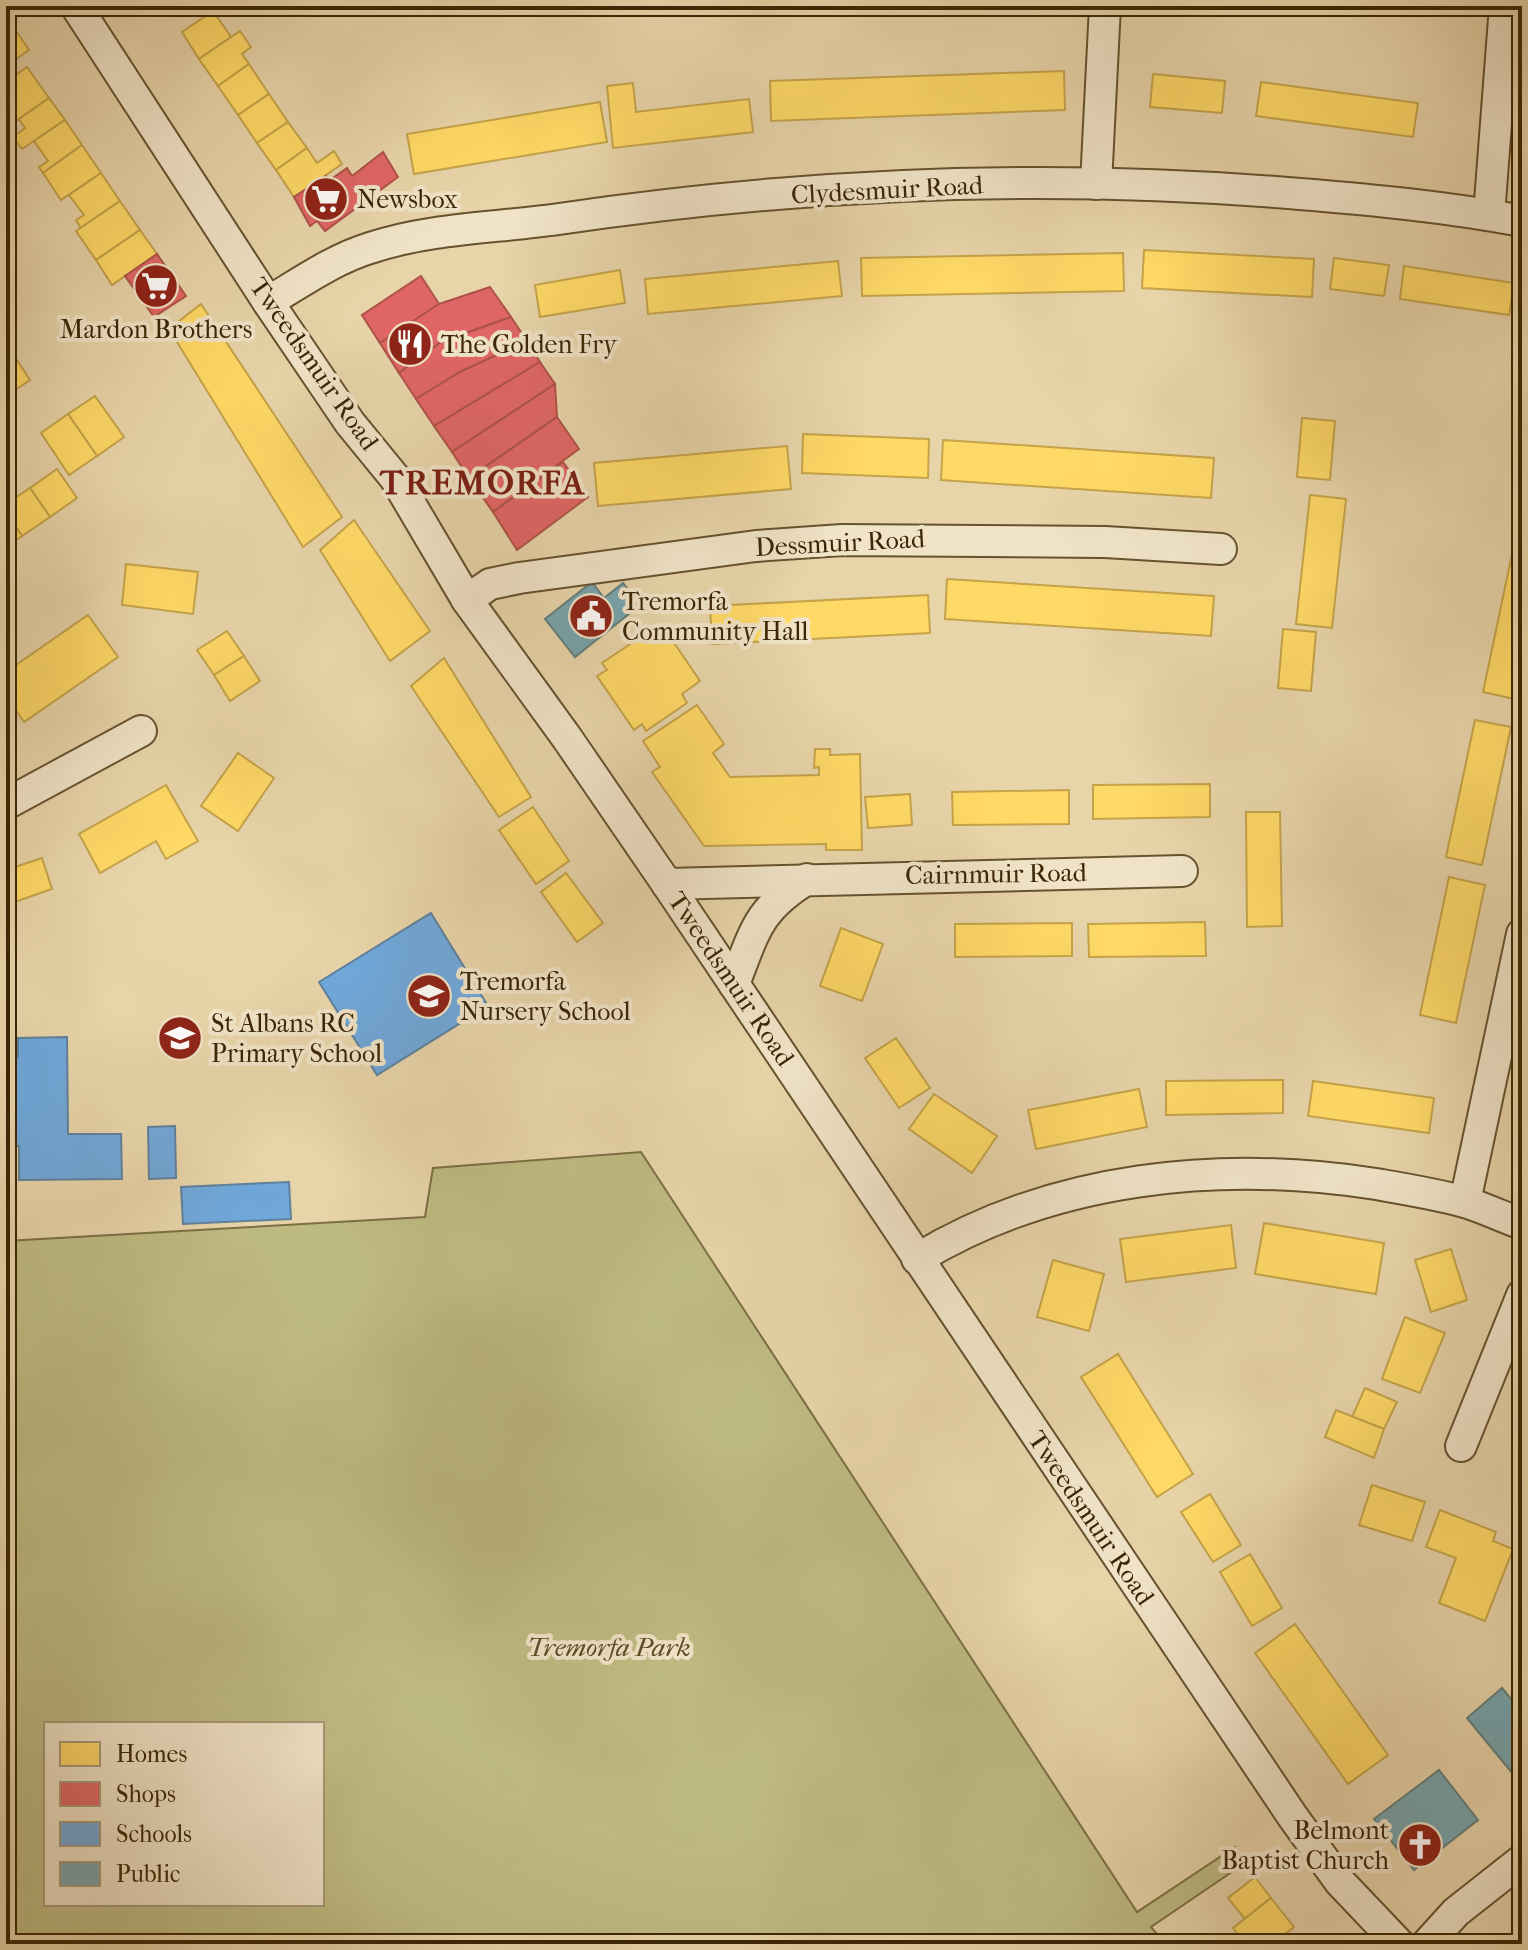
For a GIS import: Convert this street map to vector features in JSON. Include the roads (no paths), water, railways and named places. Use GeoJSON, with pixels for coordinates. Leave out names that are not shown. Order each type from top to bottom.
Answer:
{"type":"FeatureCollection","features":[{"type":"Feature","properties":{"kind":"street","name":"Tweedsmuir Road"},"geometry":{"type":"LineString","coordinates":[[76,6],[268,302],[350,423],[383,460],[467,600],[667,884],[1293,1817],[1340,1882],[1399,1944]]}},
{"type":"Feature","properties":{"kind":"street"},"geometry":{"type":"LineString","coordinates":[[1096,184],[1105,6]]}},
{"type":"Feature","properties":{"kind":"street"},"geometry":{"type":"LineString","coordinates":[[1489,215],[1505,6]]}},
{"type":"Feature","properties":{"kind":"street","name":"Clydesmuir Road"},"geometry":{"type":"LineString","coordinates":[[268,302],[371,247],[453,230],[503,227],[624,209],[816,192],[990,184],[1245,189],[1410,204],[1522,221]]}},
{"type":"Feature","properties":{"kind":"street","name":"Dessmuir Road"},"geometry":{"type":"LineString","coordinates":[[467,600],[490,584],[519,578],[756,546],[842,540],[1089,542],[1221,549]]}},
{"type":"Feature","properties":{"kind":"street"},"geometry":{"type":"LineString","coordinates":[[6,804],[141,731]]}},
{"type":"Feature","properties":{"kind":"street","name":"Cairnmuir Road"},"geometry":{"type":"LineString","coordinates":[[667,884],[809,878],[1182,871]]}},
{"type":"Feature","properties":{"kind":"street"},"geometry":{"type":"LineString","coordinates":[[734,984],[753,935],[768,908],[781,895],[809,878]]}},
{"type":"Feature","properties":{"kind":"street"},"geometry":{"type":"LineString","coordinates":[[1465,1202],[1522,934]]}},
{"type":"Feature","properties":{"kind":"street"},"geometry":{"type":"LineString","coordinates":[[917,1259],[950,1239],[1024,1209],[1106,1188],[1171,1177],[1237,1173],[1309,1175],[1403,1189],[1465,1202],[1522,1224]]}},
{"type":"Feature","properties":{"kind":"street"},"geometry":{"type":"LineString","coordinates":[[1461,1446],[1522,1295]]}},
{"type":"Feature","properties":{"kind":"street"},"geometry":{"type":"LineString","coordinates":[[1427,1944],[1456,1912],[1522,1860]]}},
{"type":"Feature","properties":{"kind":"place","name":"Newsbox"},"geometry":{"type":"Point","coordinates":[326,199]}},
{"type":"Feature","properties":{"kind":"place","name":"Mardon Brothers"},"geometry":{"type":"Point","coordinates":[156,286]}},
{"type":"Feature","properties":{"kind":"place","name":"The Golden Fry"},"geometry":{"type":"Point","coordinates":[410,344]}},
{"type":"Feature","properties":{"kind":"place","name":"Tremorfa Community Hall"},"geometry":{"type":"Point","coordinates":[591,616]}},
{"type":"Feature","properties":{"kind":"place","name":"Tremorfa Nursery School"},"geometry":{"type":"Point","coordinates":[429,996]}},
{"type":"Feature","properties":{"kind":"place","name":"St Albans RC Primary School"},"geometry":{"type":"Point","coordinates":[180,1038]}},
{"type":"Feature","properties":{"kind":"place","name":"Belmont Baptist Church"},"geometry":{"type":"Point","coordinates":[1420,1845]}},
{"type":"Feature","properties":{"kind":"district","name":"TREMORFA"},"geometry":{"type":"Point","coordinates":[483,483]}},
{"type":"Feature","properties":{"kind":"park label","name":"Tremorfa Park"},"geometry":{"type":"Point","coordinates":[609,1647]}}]}
